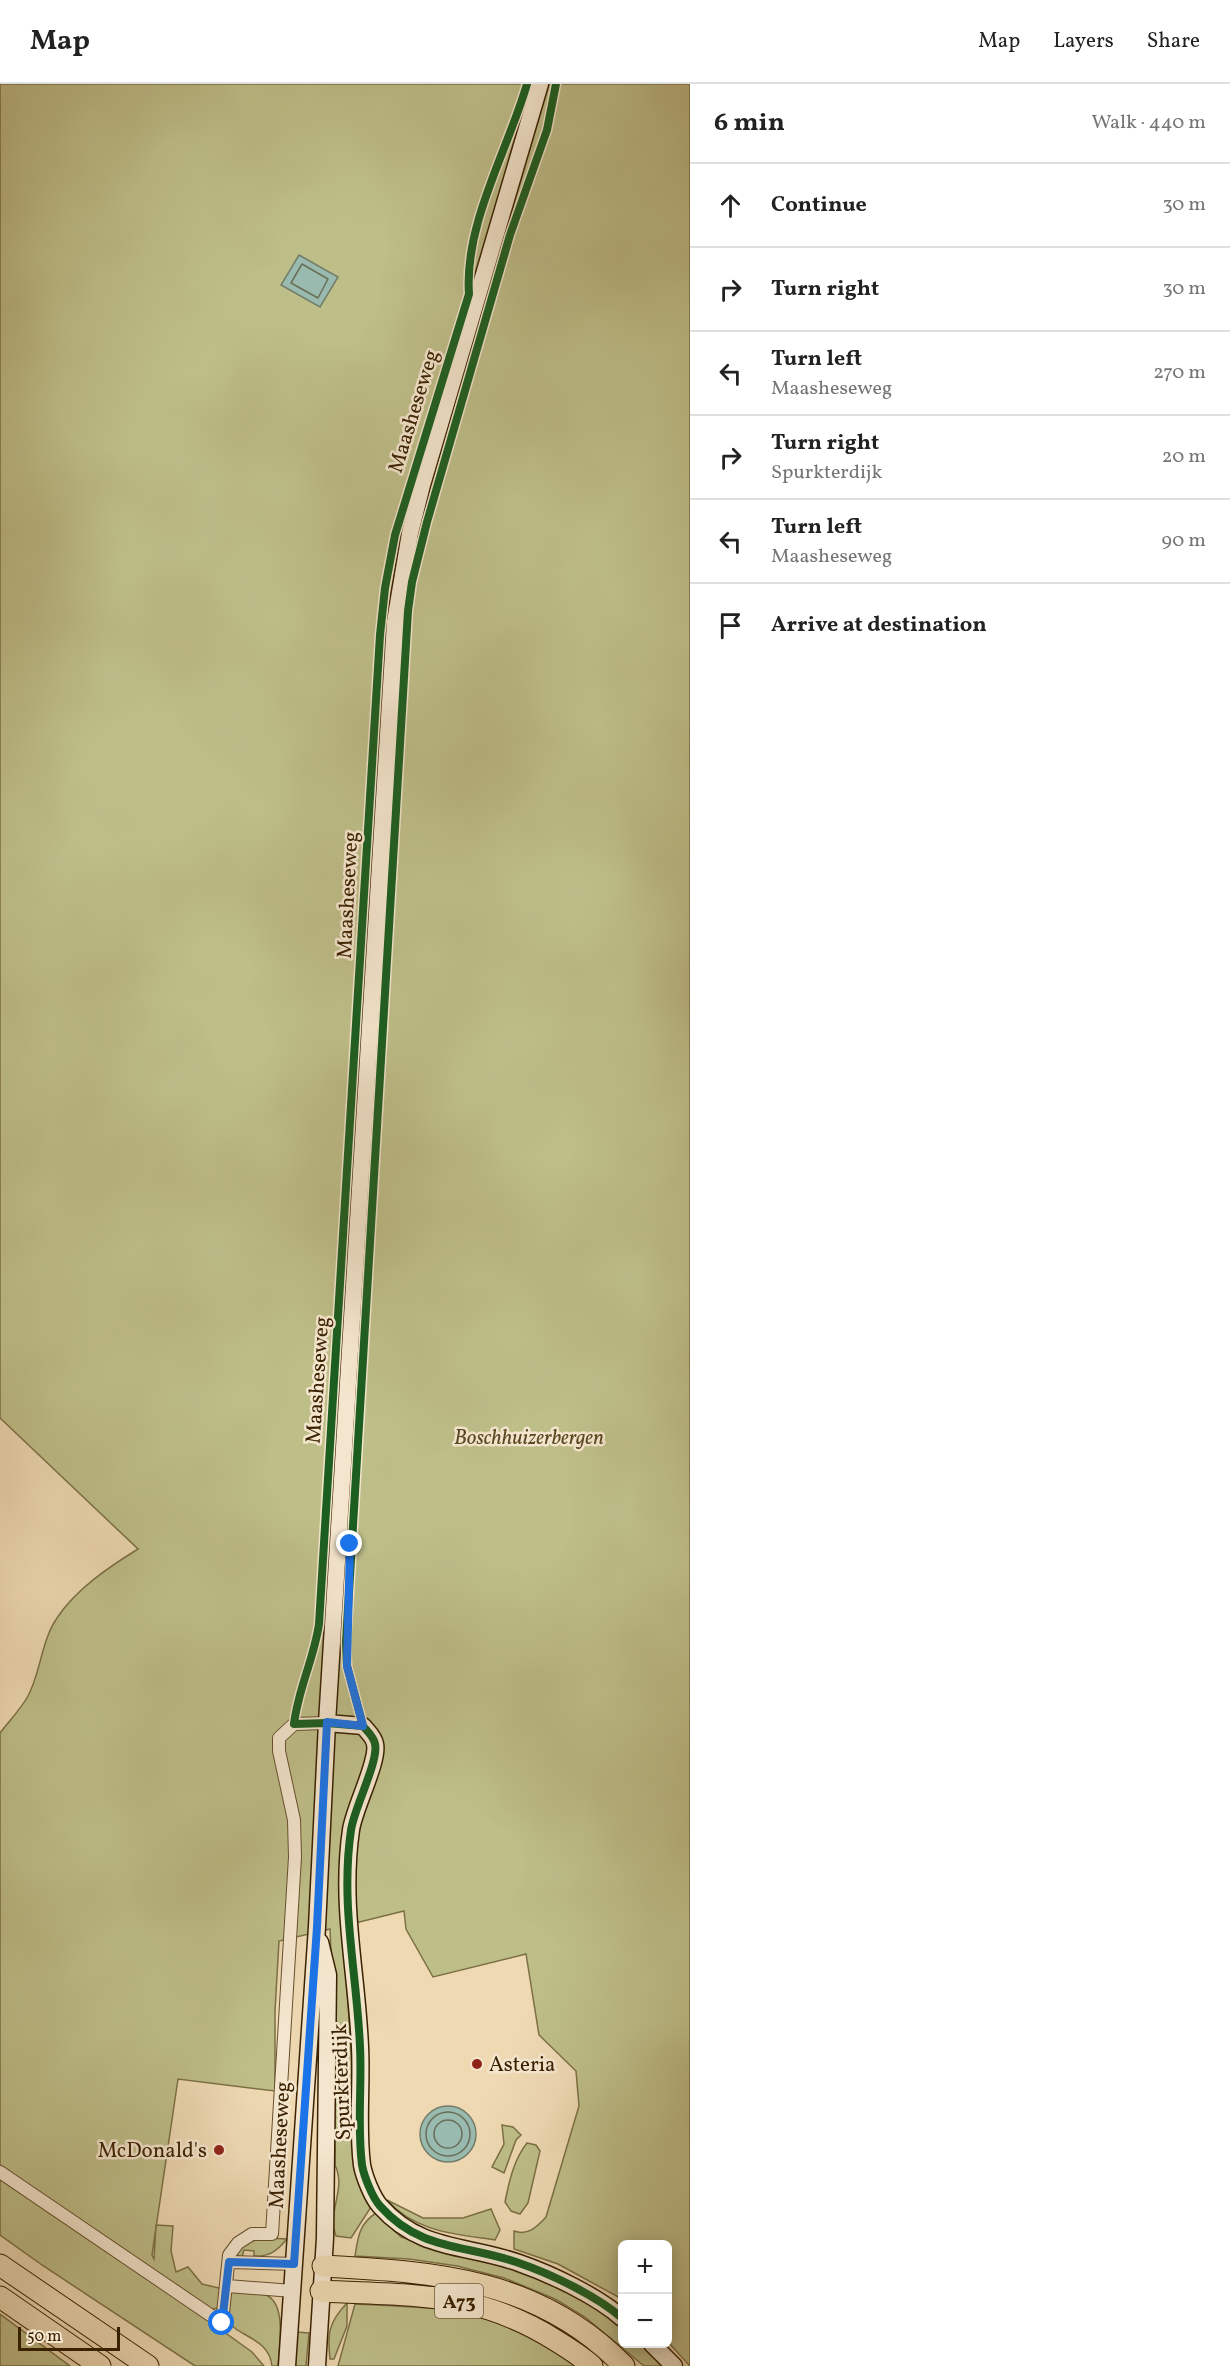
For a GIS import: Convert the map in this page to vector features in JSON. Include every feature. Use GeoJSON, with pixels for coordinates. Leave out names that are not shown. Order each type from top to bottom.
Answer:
{"type":"FeatureCollection","features":[{"type":"Feature","properties":{"kind":"highway"},"geometry":{"type":"LineString","coordinates":[[0,2265],[148,2366]]}},
{"type":"Feature","properties":{"kind":"highway","name":"A73"},"geometry":{"type":"LineString","coordinates":[[323,2266],[438,2274],[502,2290],[579,2327],[624,2366]]}},
{"type":"Feature","properties":{"kind":"highway","name":"A73"},"geometry":{"type":"LineString","coordinates":[[321,2291],[438,2297],[479,2304],[529,2325],[592,2366]]}},
{"type":"Feature","properties":{"kind":"highway"},"geometry":{"type":"LineString","coordinates":[[0,2297],[100,2366]]}},
{"type":"Feature","properties":{"kind":"main road","name":"Maasheseweg"},"geometry":{"type":"LineString","coordinates":[[287,2366],[311,1985],[317,1927],[327,1722],[395,622],[410,533],[422,485],[540,84]]}},
{"type":"Feature","properties":{"kind":"main road","name":"Spurkterdijk"},"geometry":{"type":"LineString","coordinates":[[327,1722],[363,1726],[375,1744],[375,1757],[353,1816],[347,1856],[349,1941],[360,2046],[362,2167],[378,2204],[404,2230],[430,2241],[519,2263],[580,2290],[618,2315]]}},
{"type":"Feature","properties":{"kind":"main road","name":"Maasheseweg"},"geometry":{"type":"LineString","coordinates":[[316,2366],[323,2266],[328,1975],[317,1927]]}},
{"type":"Feature","properties":{"kind":"main road"},"geometry":{"type":"LineString","coordinates":[[294,2264],[323,2266]]}},
{"type":"Feature","properties":{"kind":"main road"},"geometry":{"type":"LineString","coordinates":[[293,2291],[321,2291]]}},
{"type":"Feature","properties":{"kind":"main road"},"geometry":{"type":"LineString","coordinates":[[657,2348],[674,2366]]}},
{"type":"Feature","properties":{"kind":"street"},"geometry":{"type":"LineString","coordinates":[[0,2172],[222,2323],[229,2255],[238,2243],[252,2234],[272,2234],[295,1857],[294,1820],[279,1751],[279,1738],[294,1724],[327,1722]]}},
{"type":"Feature","properties":{"kind":"street"},"geometry":{"type":"LineString","coordinates":[[229,2262],[294,2264]]}},
{"type":"Feature","properties":{"kind":"street"},"geometry":{"type":"LineString","coordinates":[[227,2286],[293,2291]]}},
{"type":"Feature","properties":{"kind":"green space","name":"Boschhuizerbergen"},"geometry":{"type":"Polygon","coordinates":[[[0,84],[690,84],[690,2366],[672,2346],[672,2240],[618,2240],[618,2297],[558,2264],[514,2249],[514,2231],[528,2231],[546,2217],[579,2106],[576,2071],[539,2035],[526,1954],[433,1977],[406,1929],[404,1911],[343,1926],[355,2112],[371,2207],[351,2238],[336,2236],[333,2218],[339,2183],[335,2165],[334,2027],[330,1929],[279,1941],[275,2011],[275,2091],[178,2079],[156,2225],[173,2226],[171,2251],[176,2272],[188,2267],[202,2284],[223,2289],[219,2308],[195,2311],[252,2352],[264,2366],[195,2366],[0,2235],[0,1733],[28,1696],[52,1627],[65,1607],[94,1579],[138,1549],[0,1418],[0,84]],[[156,2230],[152,2255],[154,2259],[156,2230]]]}},
{"type":"Feature","properties":{"kind":"green space"},"geometry":{"type":"Polygon","coordinates":[[[502,2125],[513,2127],[521,2135],[516,2140],[504,2173],[492,2167],[504,2144],[502,2125]]]}},
{"type":"Feature","properties":{"kind":"green space"},"geometry":{"type":"Polygon","coordinates":[[[527,2143],[536,2145],[540,2151],[528,2203],[520,2214],[511,2211],[505,2202],[515,2163],[527,2143]]]}},
{"type":"Feature","properties":{"kind":"green space"},"geometry":{"type":"Polygon","coordinates":[[[387,2200],[423,2218],[463,2218],[491,2209],[500,2230],[495,2240],[436,2230],[410,2219],[387,2200]]]}},
{"type":"Feature","properties":{"kind":"green space"},"geometry":{"type":"Polygon","coordinates":[[[376,2213],[401,2237],[487,2260],[569,2288],[618,2320],[618,2344],[585,2317],[555,2299],[504,2278],[457,2266],[409,2259],[355,2256],[358,2237],[370,2217],[376,2213]]]}},
{"type":"Feature","properties":{"kind":"green space"},"geometry":{"type":"Polygon","coordinates":[[[266,2238],[287,2239],[276,2250],[268,2254],[254,2256],[254,2251],[244,2250],[242,2257],[234,2255],[248,2243],[266,2238]]]}},
{"type":"Feature","properties":{"kind":"green space"},"geometry":{"type":"Polygon","coordinates":[[[231,2290],[263,2294],[271,2298],[276,2305],[280,2325],[278,2366],[272,2366],[265,2349],[231,2325],[228,2319],[228,2308],[231,2290]]]}},
{"type":"Feature","properties":{"kind":"green space"},"geometry":{"type":"Polygon","coordinates":[[[347,2303],[347,2326],[334,2359],[330,2359],[331,2328],[336,2316],[347,2303]]]}},
{"type":"Feature","properties":{"kind":"green space"},"geometry":{"type":"Polygon","coordinates":[[[355,2304],[440,2309],[504,2321],[531,2333],[586,2366],[338,2366],[355,2304]]]}},
{"type":"Feature","properties":{"kind":"green space"},"geometry":{"type":"Polygon","coordinates":[[[0,2314],[70,2366],[0,2366],[0,2314]]]}},
{"type":"Feature","properties":{"kind":"green space"},"geometry":{"type":"Polygon","coordinates":[[[296,2332],[309,2333],[306,2366],[293,2366],[296,2332]]]}},
{"type":"Feature","properties":{"kind":"green space"},"geometry":{"type":"Polygon","coordinates":[[[622,2348],[648,2348],[664,2366],[644,2366],[622,2348]]]}},
{"type":"Feature","properties":{"kind":"water"},"geometry":{"type":"Polygon","coordinates":[[[299,255],[338,277],[320,307],[281,285],[299,255]]]}},
{"type":"Feature","properties":{"kind":"water"},"geometry":{"type":"Polygon","coordinates":[[[448,2106],[459,2108],[468,2114],[474,2123],[476,2134],[474,2145],[468,2154],[459,2160],[448,2162],[437,2160],[428,2154],[422,2145],[420,2134],[422,2123],[428,2114],[437,2108],[448,2106]]]}},
{"type":"Feature","properties":{"kind":"cycle path"},"geometry":{"type":"LineString","coordinates":[[527,84],[480,214],[469,268],[469,294],[395,535],[385,588],[380,635],[319,1624],[294,1724],[327,1723],[363,1726],[375,1744],[370,1773],[351,1830],[347,1885],[360,2047],[361,2150],[363,2170],[374,2197],[396,2221],[412,2232],[445,2245],[499,2257],[545,2273],[587,2294],[618,2315]]}},
{"type":"Feature","properties":{"kind":"cycle path"},"geometry":{"type":"LineString","coordinates":[[363,1726],[347,1666],[346,1642],[408,611],[412,582],[427,522],[510,235],[547,130],[556,84]]}},
{"type":"Feature","properties":{"kind":"place","name":"Asteria"},"geometry":{"type":"Point","coordinates":[477,2064]}},
{"type":"Feature","properties":{"kind":"place","name":"McDonald's"},"geometry":{"type":"Point","coordinates":[219,2150]}},
{"type":"Feature","properties":{"kind":"route"},"geometry":{"type":"LineString","coordinates":[[222,2323],[229,2262],[294,2264],[317,1927],[327,1722],[363,1726],[347,1666],[350,1544]]}}]}
